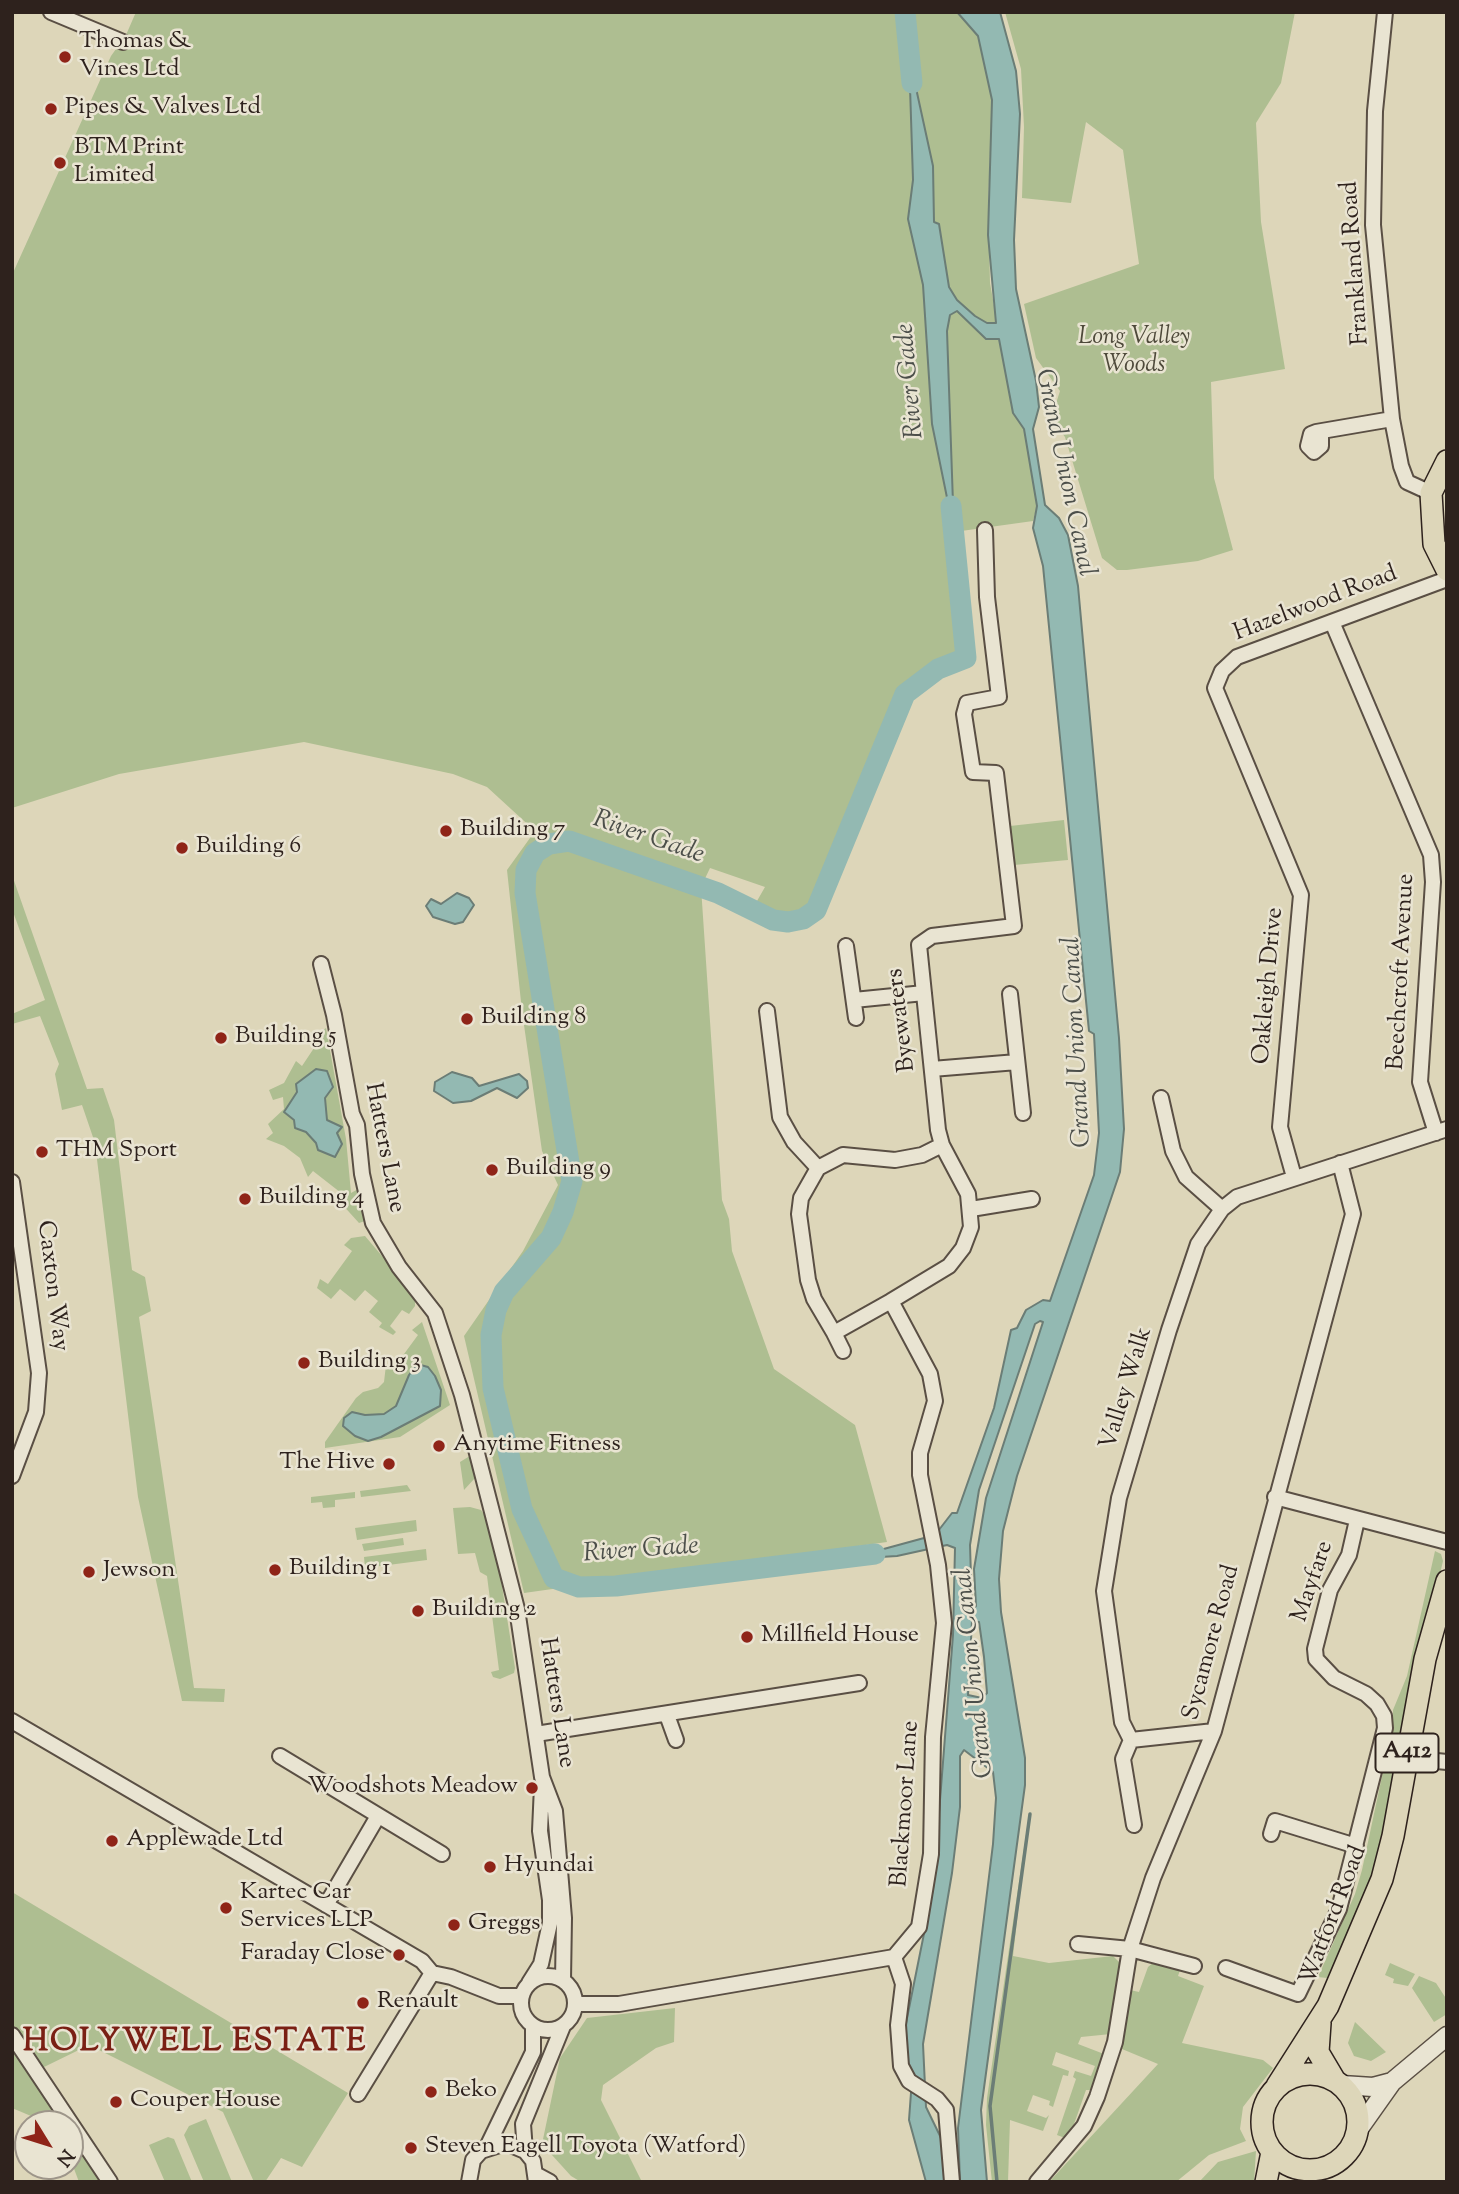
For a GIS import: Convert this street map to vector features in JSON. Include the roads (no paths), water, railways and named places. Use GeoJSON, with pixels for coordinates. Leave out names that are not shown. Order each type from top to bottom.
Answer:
{"type":"FeatureCollection","features":[{"type":"Feature","properties":{"kind":"main road"},"geometry":{"type":"LineString","coordinates":[[1447,461],[1431,493],[1434,544],[1447,570]]}},
{"type":"Feature","properties":{"kind":"main road","name":"Watford Road"},"geometry":{"type":"LineString","coordinates":[[1277,2087],[1320,2021],[1359,1937],[1382,1879],[1425,1659],[1447,1581]]}},
{"type":"Feature","properties":{"kind":"main road","name":"Watford Road"},"geometry":{"type":"LineString","coordinates":[[1320,2021],[1318,2052],[1338,2082]]}},
{"type":"Feature","properties":{"kind":"main road"},"geometry":{"type":"LineString","coordinates":[[1277,2087],[1292,2076],[1303,2073],[1338,2082]]}},
{"type":"Feature","properties":{"kind":"main road","name":"A412"},"geometry":{"type":"LineString","coordinates":[[1338,2082],[1355,2104],[1358,2130]]}},
{"type":"Feature","properties":{"kind":"main road","name":"A412"},"geometry":{"type":"LineString","coordinates":[[1266,2182],[1272,2152],[1262,2132],[1261,2117],[1267,2099],[1277,2087]]}},
{"type":"Feature","properties":{"kind":"main road"},"geometry":{"type":"LineString","coordinates":[[1272,2152],[1314,2176],[1341,2160],[1358,2130]]}},
{"type":"Feature","properties":{"kind":"street"},"geometry":{"type":"LineString","coordinates":[[51,12],[123,42]]}},
{"type":"Feature","properties":{"kind":"street","name":"Frankland Road"},"geometry":{"type":"LineString","coordinates":[[1385,12],[1375,111],[1373,225],[1392,419],[1404,477],[1407,482],[1431,493]]}},
{"type":"Feature","properties":{"kind":"street"},"geometry":{"type":"LineString","coordinates":[[1321,432],[1392,419]]}},
{"type":"Feature","properties":{"kind":"street","name":"Byewaters"},"geometry":{"type":"LineString","coordinates":[[971,1209],[968,1194],[942,1145],[918,950],[922,941],[932,936],[1013,926],[996,773],[973,772],[964,714],[967,703],[999,697],[987,597],[985,530]]}},
{"type":"Feature","properties":{"kind":"street","name":"Hazelwood Road"},"geometry":{"type":"LineString","coordinates":[[1215,688],[1222,671],[1237,657],[1447,579]]}},
{"type":"Feature","properties":{"kind":"street","name":"Beechcroft Avenue"},"geometry":{"type":"LineString","coordinates":[[1332,622],[1431,855],[1433,882],[1420,1082],[1441,1131]]}},
{"type":"Feature","properties":{"kind":"street","name":"Oakleigh Drive"},"geometry":{"type":"LineString","coordinates":[[1215,688],[1301,895],[1280,1127],[1294,1177]]}},
{"type":"Feature","properties":{"kind":"street"},"geometry":{"type":"LineString","coordinates":[[846,946],[856,1018]]}},
{"type":"Feature","properties":{"kind":"street","name":"Hatters Lane"},"geometry":{"type":"LineString","coordinates":[[321,964],[357,1125],[362,1174],[373,1223],[398,1268],[433,1308],[449,1349],[517,1609],[542,1777],[555,1811],[558,1830],[564,1918],[563,1980]]}},
{"type":"Feature","properties":{"kind":"street"},"geometry":{"type":"LineString","coordinates":[[854,999],[923,993]]}},
{"type":"Feature","properties":{"kind":"street"},"geometry":{"type":"LineString","coordinates":[[1010,994],[1023,1113]]}},
{"type":"Feature","properties":{"kind":"street"},"geometry":{"type":"LineString","coordinates":[[767,1011],[780,1117],[794,1142],[818,1168]]}},
{"type":"Feature","properties":{"kind":"street"},"geometry":{"type":"LineString","coordinates":[[932,1069],[1017,1062]]}},
{"type":"Feature","properties":{"kind":"street"},"geometry":{"type":"LineString","coordinates":[[1161,1098],[1173,1150],[1186,1177],[1222,1209]]}},
{"type":"Feature","properties":{"kind":"street","name":"Valley Walk"},"geometry":{"type":"LineString","coordinates":[[1131,1740],[1122,1723],[1104,1591],[1119,1498],[1169,1330],[1198,1244],[1222,1209],[1237,1197],[1441,1131]]}},
{"type":"Feature","properties":{"kind":"street"},"geometry":{"type":"LineString","coordinates":[[844,1350],[808,1280],[799,1214],[804,1187],[818,1168],[851,1153],[895,1160],[922,1155],[942,1145]]}},
{"type":"Feature","properties":{"kind":"street","name":"Sycamore Road"},"geometry":{"type":"LineString","coordinates":[[1037,2182],[1084,2126],[1097,2097],[1115,2042],[1130,1949],[1153,1878],[1214,1731],[1353,1214],[1340,1163]]}},
{"type":"Feature","properties":{"kind":"street","name":"Caxton Way"},"geometry":{"type":"LineString","coordinates":[[12,1182],[39,1373],[36,1412],[12,1476]]}},
{"type":"Feature","properties":{"kind":"street"},"geometry":{"type":"LineString","coordinates":[[834,1333],[949,1266],[968,1237],[971,1209],[1032,1199]]}},
{"type":"Feature","properties":{"kind":"street","name":"Blackmoor Lane"},"geometry":{"type":"LineString","coordinates":[[891,1301],[930,1374],[934,1389],[933,1411],[920,1453],[923,1492],[938,1565],[944,1623],[933,1737],[931,1854],[919,1927],[894,1957]]}},
{"type":"Feature","properties":{"kind":"street"},"geometry":{"type":"LineString","coordinates":[[1275,1497],[1447,1542]]}},
{"type":"Feature","properties":{"kind":"street","name":"Mayfare"},"geometry":{"type":"LineString","coordinates":[[1226,1968],[1298,1994],[1339,1909],[1385,1728],[1384,1716],[1366,1694],[1324,1671],[1316,1659],[1315,1649],[1330,1590],[1349,1555],[1357,1520]]}},
{"type":"Feature","properties":{"kind":"street"},"geometry":{"type":"LineString","coordinates":[[536,1734],[859,1683]]}},
{"type":"Feature","properties":{"kind":"street"},"geometry":{"type":"LineString","coordinates":[[667,1715],[676,1740]]}},
{"type":"Feature","properties":{"kind":"street"},"geometry":{"type":"LineString","coordinates":[[12,1721],[422,1961],[432,1973],[499,1996],[521,1996]]}},
{"type":"Feature","properties":{"kind":"street"},"geometry":{"type":"LineString","coordinates":[[1134,1825],[1122,1759],[1131,1740],[1214,1731]]}},
{"type":"Feature","properties":{"kind":"street"},"geometry":{"type":"LineString","coordinates":[[280,1756],[442,1854]]}},
{"type":"Feature","properties":{"kind":"street"},"geometry":{"type":"LineString","coordinates":[[1406,1758],[1447,1762]]}},
{"type":"Feature","properties":{"kind":"street"},"geometry":{"type":"LineString","coordinates":[[542,1777],[540,1831],[550,1900],[550,1923],[541,1964],[521,1996],[523,2013],[533,2026],[548,2030],[563,2026]]}},
{"type":"Feature","properties":{"kind":"street"},"geometry":{"type":"LineString","coordinates":[[326,1905],[378,1816]]}},
{"type":"Feature","properties":{"kind":"street"},"geometry":{"type":"LineString","coordinates":[[1271,1834],[1275,1821],[1356,1846]]}},
{"type":"Feature","properties":{"kind":"street"},"geometry":{"type":"LineString","coordinates":[[1078,1944],[1130,1949],[1194,1966]]}},
{"type":"Feature","properties":{"kind":"street"},"geometry":{"type":"LineString","coordinates":[[576,2004],[619,2004],[894,1957],[903,1984],[898,2025],[901,2066],[909,2081],[937,2099],[946,2110],[952,2182]]}},
{"type":"Feature","properties":{"kind":"street"},"geometry":{"type":"LineString","coordinates":[[358,2094],[432,1973]]}},
{"type":"Feature","properties":{"kind":"street"},"geometry":{"type":"LineString","coordinates":[[525,2151],[523,2124],[563,2026],[572,2017],[576,2004],[571,1988],[563,1980],[543,1976],[529,1983]]}},
{"type":"Feature","properties":{"kind":"street"},"geometry":{"type":"LineString","coordinates":[[469,2182],[473,2160],[488,2147],[533,2052],[533,2026]]}},
{"type":"Feature","properties":{"kind":"street"},"geometry":{"type":"LineString","coordinates":[[12,2035],[110,2182]]}},
{"type":"Feature","properties":{"kind":"street"},"geometry":{"type":"LineString","coordinates":[[1358,2130],[1392,2082],[1447,2036]]}},
{"type":"Feature","properties":{"kind":"street"},"geometry":{"type":"LineString","coordinates":[[1338,2082],[1373,2087],[1392,2082]]}},
{"type":"Feature","properties":{"kind":"street"},"geometry":{"type":"LineString","coordinates":[[488,2147],[506,2143],[525,2151],[533,2161],[541,2180]]}},
{"type":"Feature","properties":{"kind":"water"},"geometry":{"type":"Polygon","coordinates":[[[957,12],[1000,12],[1016,71],[1020,114],[1014,240],[1016,289],[1036,381],[1039,407],[1033,429],[1045,505],[1059,518],[1068,535],[1078,586],[1119,1038],[1124,1129],[1120,1172],[1017,1476],[1003,1531],[999,1579],[1001,1612],[1025,1758],[1025,1785],[981,2110],[987,2182],[960,2182],[958,2128],[993,1844],[996,1798],[993,1772],[964,1750],[960,1756],[960,1807],[952,1873],[923,2044],[926,2107],[942,2140],[948,2182],[926,2182],[909,2120],[912,2079],[908,2072],[904,2033],[933,1889],[953,1635],[955,1548],[947,1545],[897,1556],[847,1559],[935,1535],[952,1513],[957,1513],[994,1408],[1011,1330],[1017,1328],[1026,1310],[1043,1300],[1050,1301],[1094,1175],[1099,1133],[1094,1034],[1089,1031],[1043,566],[1033,528],[1037,506],[1024,429],[1013,413],[999,339],[986,339],[957,311],[950,315],[947,331],[954,532],[932,424],[923,285],[908,219],[913,180],[909,56],[933,166],[934,222],[939,224],[949,287],[957,300],[975,316],[987,323],[996,323],[988,235],[992,100],[978,36],[957,12]],[[1043,1322],[1035,1324],[979,1490],[970,1545],[972,1610],[976,1606],[974,1569],[986,1498],[1043,1322]],[[972,1621],[968,1695],[982,1698],[987,1693],[984,1657],[979,1622],[972,1621]]]}},
{"type":"Feature","properties":{"kind":"water"},"geometry":{"type":"Polygon","coordinates":[[[457,893],[469,898],[474,905],[463,922],[455,924],[433,917],[426,906],[431,899],[441,904],[457,893]]]}},
{"type":"Feature","properties":{"kind":"water"},"geometry":{"type":"Polygon","coordinates":[[[316,1069],[327,1071],[333,1087],[325,1098],[327,1120],[342,1127],[337,1133],[342,1144],[335,1157],[318,1150],[316,1143],[306,1132],[295,1128],[294,1120],[284,1112],[297,1092],[296,1084],[316,1069]]]}},
{"type":"Feature","properties":{"kind":"water"},"geometry":{"type":"Polygon","coordinates":[[[452,1072],[472,1078],[479,1086],[519,1074],[527,1081],[528,1088],[517,1098],[497,1088],[471,1101],[453,1103],[434,1091],[435,1082],[452,1072]]]}},
{"type":"Feature","properties":{"kind":"water"},"geometry":{"type":"Polygon","coordinates":[[[417,1364],[428,1367],[435,1376],[441,1390],[440,1406],[368,1441],[355,1436],[343,1426],[344,1418],[352,1412],[365,1415],[384,1414],[396,1406],[409,1375],[417,1364]]]}},
{"type":"Feature","properties":{"kind":"waterway","name":"River Gade"},"geometry":{"type":"LineString","coordinates":[[905,12],[912,83]]}},
{"type":"Feature","properties":{"kind":"waterway","name":"River Gade"},"geometry":{"type":"LineString","coordinates":[[875,1554],[616,1586],[579,1587],[554,1578],[522,1509],[493,1388],[491,1335],[496,1310],[504,1292],[551,1238],[563,1212],[572,1181],[525,893],[526,870],[535,853],[549,844],[569,841],[718,893],[773,920],[788,922],[803,919],[816,910],[905,694],[938,669],[966,658],[951,506]]}},
{"type":"Feature","properties":{"kind":"waterway"},"geometry":{"type":"LineString","coordinates":[[997,2182],[990,2106],[1030,1814]]}},
{"type":"Feature","properties":{"kind":"place","name":"Thomas & Vines Ltd"},"geometry":{"type":"Point","coordinates":[65,57]}},
{"type":"Feature","properties":{"kind":"place","name":"Pipes & Valves Ltd"},"geometry":{"type":"Point","coordinates":[51,109]}},
{"type":"Feature","properties":{"kind":"place","name":"BTM Print Limited"},"geometry":{"type":"Point","coordinates":[60,163]}},
{"type":"Feature","properties":{"kind":"place","name":"Building 7"},"geometry":{"type":"Point","coordinates":[446,831]}},
{"type":"Feature","properties":{"kind":"place","name":"Building 6"},"geometry":{"type":"Point","coordinates":[182,848]}},
{"type":"Feature","properties":{"kind":"place","name":"Building 8"},"geometry":{"type":"Point","coordinates":[467,1019]}},
{"type":"Feature","properties":{"kind":"place","name":"Building 5"},"geometry":{"type":"Point","coordinates":[221,1038]}},
{"type":"Feature","properties":{"kind":"place","name":"THM Sport"},"geometry":{"type":"Point","coordinates":[42,1152]}},
{"type":"Feature","properties":{"kind":"place","name":"Building 9"},"geometry":{"type":"Point","coordinates":[492,1170]}},
{"type":"Feature","properties":{"kind":"place","name":"Building 4"},"geometry":{"type":"Point","coordinates":[245,1199]}},
{"type":"Feature","properties":{"kind":"place","name":"Building 3"},"geometry":{"type":"Point","coordinates":[304,1363]}},
{"type":"Feature","properties":{"kind":"place","name":"Anytime Fitness"},"geometry":{"type":"Point","coordinates":[439,1446]}},
{"type":"Feature","properties":{"kind":"place","name":"The Hive"},"geometry":{"type":"Point","coordinates":[389,1464]}},
{"type":"Feature","properties":{"kind":"place","name":"Building 1"},"geometry":{"type":"Point","coordinates":[275,1570]}},
{"type":"Feature","properties":{"kind":"place","name":"Jewson"},"geometry":{"type":"Point","coordinates":[89,1572]}},
{"type":"Feature","properties":{"kind":"place","name":"Building 2"},"geometry":{"type":"Point","coordinates":[418,1611]}},
{"type":"Feature","properties":{"kind":"place","name":"Millfield House"},"geometry":{"type":"Point","coordinates":[747,1637]}},
{"type":"Feature","properties":{"kind":"place","name":"Woodshots Meadow"},"geometry":{"type":"Point","coordinates":[532,1788]}},
{"type":"Feature","properties":{"kind":"place","name":"Applewade Ltd"},"geometry":{"type":"Point","coordinates":[112,1841]}},
{"type":"Feature","properties":{"kind":"place","name":"Hyundai"},"geometry":{"type":"Point","coordinates":[490,1867]}},
{"type":"Feature","properties":{"kind":"place","name":"Kartec Car Services LLP"},"geometry":{"type":"Point","coordinates":[226,1908]}},
{"type":"Feature","properties":{"kind":"place","name":"Greggs"},"geometry":{"type":"Point","coordinates":[454,1925]}},
{"type":"Feature","properties":{"kind":"place","name":"Faraday Close"},"geometry":{"type":"Point","coordinates":[399,1955]}},
{"type":"Feature","properties":{"kind":"place","name":"Renault"},"geometry":{"type":"Point","coordinates":[363,2003]}},
{"type":"Feature","properties":{"kind":"place","name":"Beko"},"geometry":{"type":"Point","coordinates":[431,2092]}},
{"type":"Feature","properties":{"kind":"place","name":"Couper House"},"geometry":{"type":"Point","coordinates":[116,2102]}},
{"type":"Feature","properties":{"kind":"place","name":"Steven Eagell Toyota (Watford)"},"geometry":{"type":"Point","coordinates":[411,2148]}},
{"type":"Feature","properties":{"kind":"district","name":"HOLYWELL ESTATE"},"geometry":{"type":"Point","coordinates":[195,2045]}},
{"type":"Feature","properties":{"kind":"park label","name":"Long Valley Woods"},"geometry":{"type":"Point","coordinates":[1134,353]}},
{"type":"Feature","properties":{"kind":"water label","name":"Grand Union Canal"},"geometry":{"type":"Point","coordinates":[1063,473]}},
{"type":"Feature","properties":{"kind":"water label","name":"Grand Union Canal"},"geometry":{"type":"Point","coordinates":[1079,1042]}},
{"type":"Feature","properties":{"kind":"water label","name":"Grand Union Canal"},"geometry":{"type":"Point","coordinates":[976,1673]}}]}
